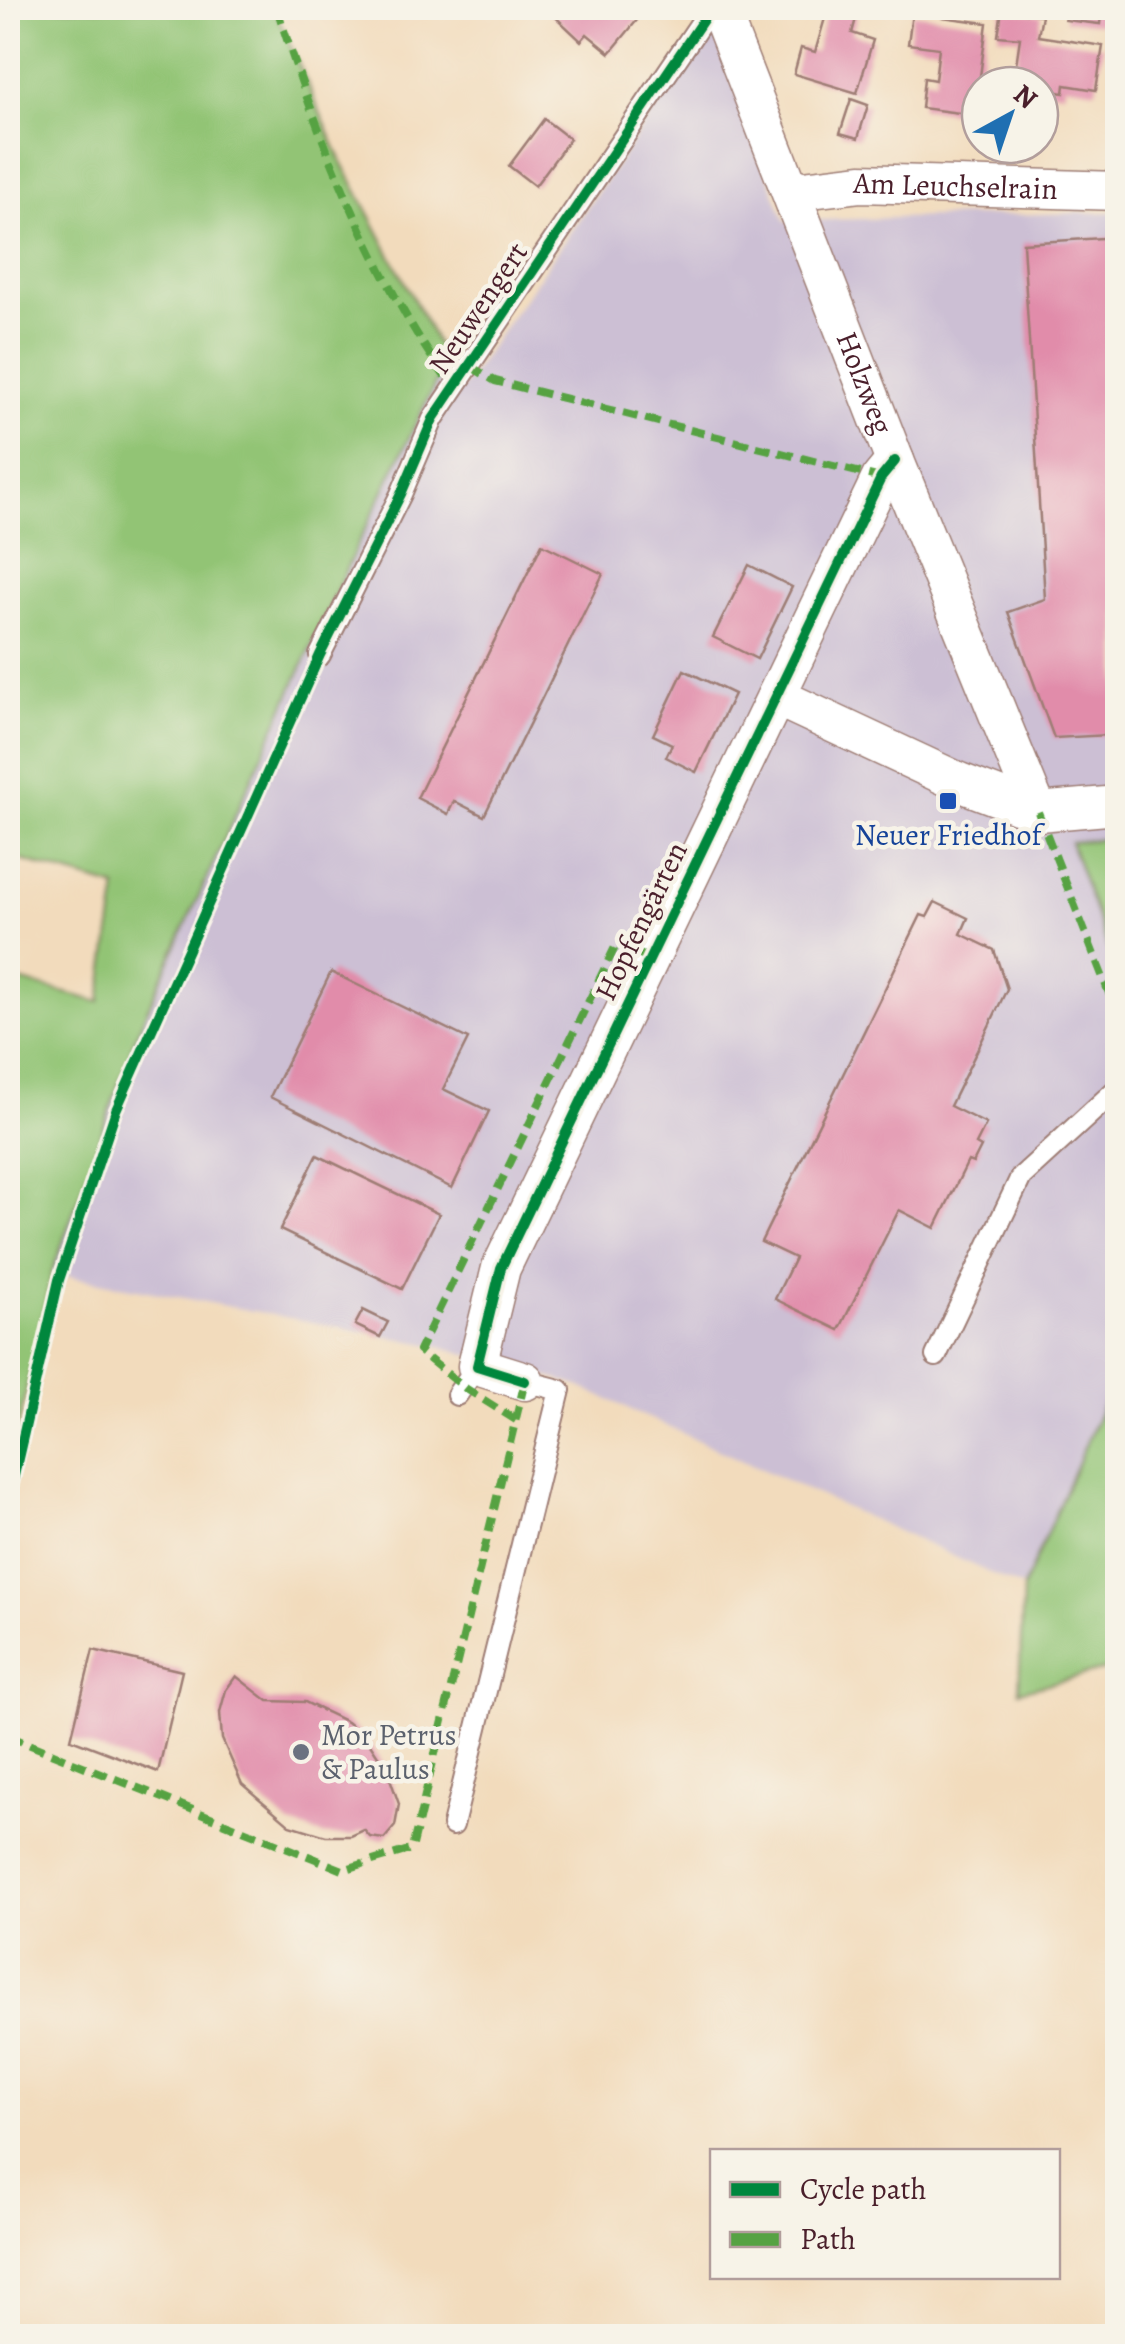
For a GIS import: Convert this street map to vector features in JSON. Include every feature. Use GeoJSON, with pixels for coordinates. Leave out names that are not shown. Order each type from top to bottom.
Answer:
{"type":"FeatureCollection","features":[{"type":"Feature","properties":{"kind":"street","name":"Holzweg"},"geometry":{"type":"LineString","coordinates":[[720,8],[794,190],[895,461],[1038,812]]}},
{"type":"Feature","properties":{"kind":"street","name":"Am Leuchselrain"},"geometry":{"type":"LineString","coordinates":[[794,190],[861,183],[1118,191]]}},
{"type":"Feature","properties":{"kind":"street","name":"Hopfengärten"},"geometry":{"type":"LineString","coordinates":[[525,1381],[467,1380],[501,1268],[881,478],[895,461]]}},
{"type":"Feature","properties":{"kind":"street"},"geometry":{"type":"LineString","coordinates":[[777,697],[960,782],[1038,812],[1118,805]]}},
{"type":"Feature","properties":{"kind":"lane","name":"Neuwengert"},"geometry":{"type":"LineString","coordinates":[[320,655],[401,494],[433,418],[711,8]]}},
{"type":"Feature","properties":{"kind":"lane"},"geometry":{"type":"LineString","coordinates":[[936,1356],[1022,1176],[1118,1088]]}},
{"type":"Feature","properties":{"kind":"lane"},"geometry":{"type":"LineString","coordinates":[[453,1825],[560,1390],[525,1381]]}},
{"type":"Feature","properties":{"kind":"shaded area"},"geometry":{"type":"Polygon","coordinates":[[[712,27],[785,221],[1117,212],[1117,838],[1070,843],[1117,973],[1117,1372],[1023,1588],[576,1385],[438,1346],[52,1273],[137,1033],[350,561],[446,361],[461,390],[712,27]]]}},
{"type":"Feature","properties":{"kind":"green space"},"geometry":{"type":"Polygon","coordinates":[[[8,8],[274,8],[341,160],[446,361],[350,561],[137,1033],[52,1273],[8,1475],[8,978],[100,1002],[117,888],[8,856],[8,8]]]}},
{"type":"Feature","properties":{"kind":"green space"},"geometry":{"type":"Polygon","coordinates":[[[1118,838],[1117,973],[1070,842],[1118,838]]]}},
{"type":"Feature","properties":{"kind":"green space"},"geometry":{"type":"Polygon","coordinates":[[[1117,1372],[1117,1667],[1019,1691],[1023,1588],[1117,1372]]]}},
{"type":"Feature","properties":{"kind":"building"},"geometry":{"type":"Polygon","coordinates":[[[546,8],[647,8],[610,53],[587,34],[581,41],[546,8]]]}},
{"type":"Feature","properties":{"kind":"building"},"geometry":{"type":"Polygon","coordinates":[[[828,8],[857,15],[852,33],[873,40],[857,93],[794,74],[801,48],[815,52],[828,8]]]}},
{"type":"Feature","properties":{"kind":"building"},"geometry":{"type":"Polygon","coordinates":[[[1067,8],[1102,8],[1100,24],[1065,20],[1067,8]]]}},
{"type":"Feature","properties":{"kind":"building"},"geometry":{"type":"Polygon","coordinates":[[[1002,10],[1042,15],[1038,36],[1103,46],[1096,90],[1065,85],[1064,93],[1060,92],[1060,65],[1016,65],[1020,38],[998,36],[1002,10]]]}},
{"type":"Feature","properties":{"kind":"building"},"geometry":{"type":"Polygon","coordinates":[[[912,13],[987,23],[982,65],[960,65],[960,113],[921,108],[924,78],[935,80],[939,48],[908,44],[912,13]]]}},
{"type":"Feature","properties":{"kind":"building"},"geometry":{"type":"Polygon","coordinates":[[[851,99],[868,105],[858,138],[840,133],[851,99]]]}},
{"type":"Feature","properties":{"kind":"building"},"geometry":{"type":"Polygon","coordinates":[[[544,119],[570,139],[535,186],[509,166],[544,119]]]}},
{"type":"Feature","properties":{"kind":"building"},"geometry":{"type":"Polygon","coordinates":[[[1118,237],[1118,766],[1112,766],[1109,735],[1054,738],[1008,612],[1045,599],[1023,243],[1118,237]]]}},
{"type":"Feature","properties":{"kind":"building"},"geometry":{"type":"Polygon","coordinates":[[[542,544],[603,574],[484,816],[454,801],[448,814],[417,798],[542,544]]]}},
{"type":"Feature","properties":{"kind":"building"},"geometry":{"type":"Polygon","coordinates":[[[749,565],[792,587],[757,659],[713,637],[749,565]]]}},
{"type":"Feature","properties":{"kind":"building"},"geometry":{"type":"Polygon","coordinates":[[[684,670],[734,694],[696,772],[666,757],[672,744],[653,735],[684,670]]]}},
{"type":"Feature","properties":{"kind":"building"},"geometry":{"type":"Polygon","coordinates":[[[935,902],[968,918],[961,934],[994,950],[1007,989],[950,1106],[986,1124],[976,1144],[981,1147],[973,1163],[968,1161],[935,1228],[899,1210],[839,1330],[775,1299],[795,1258],[761,1242],[921,915],[927,917],[935,902]]]}},
{"type":"Feature","properties":{"kind":"building"},"geometry":{"type":"Polygon","coordinates":[[[331,972],[468,1039],[443,1089],[489,1111],[452,1188],[270,1097],[331,972]]]}},
{"type":"Feature","properties":{"kind":"building"},"geometry":{"type":"Polygon","coordinates":[[[317,1155],[439,1214],[402,1289],[280,1230],[317,1155]]]}},
{"type":"Feature","properties":{"kind":"building"},"geometry":{"type":"Polygon","coordinates":[[[363,1310],[388,1322],[380,1337],[355,1325],[363,1310]]]}},
{"type":"Feature","properties":{"kind":"building"},"geometry":{"type":"Polygon","coordinates":[[[93,1650],[182,1671],[158,1772],[71,1739],[93,1650]]]}},
{"type":"Feature","properties":{"kind":"building","name":"Mor Petrus & Paulus"},"geometry":{"type":"Polygon","coordinates":[[[236,1676],[268,1701],[305,1702],[347,1722],[367,1739],[387,1770],[399,1804],[395,1826],[384,1839],[370,1837],[364,1830],[351,1836],[326,1836],[290,1825],[242,1784],[222,1739],[220,1712],[226,1690],[236,1676]]]}},
{"type":"Feature","properties":{"kind":"marked path"},"geometry":{"type":"LineString","coordinates":[[277,8],[350,206],[398,302],[454,389]]}},
{"type":"Feature","properties":{"kind":"marked path"},"geometry":{"type":"LineString","coordinates":[[470,366],[495,381],[881,478]]}},
{"type":"Feature","properties":{"kind":"marked path"},"geometry":{"type":"LineString","coordinates":[[1038,812],[1118,1016]]}},
{"type":"Feature","properties":{"kind":"marked path"},"geometry":{"type":"LineString","coordinates":[[516,1420],[465,1388],[419,1351],[617,943],[650,959]]}},
{"type":"Feature","properties":{"kind":"marked path"},"geometry":{"type":"LineString","coordinates":[[8,1736],[343,1870],[412,1849],[525,1381]]}},
{"type":"Feature","properties":{"kind":"cycle path"},"geometry":{"type":"LineString","coordinates":[[8,1502],[59,1280],[116,1110],[320,655],[401,494],[433,419],[711,8]]}},
{"type":"Feature","properties":{"kind":"cycle path"},"geometry":{"type":"LineString","coordinates":[[525,1381],[477,1366],[501,1268],[881,478],[895,461]]}},
{"type":"Feature","properties":{"kind":"place","name":"Neuer Friedhof"},"geometry":{"type":"Point","coordinates":[948,801]}},
{"type":"Feature","properties":{"kind":"place","name":"Mor Petrus & Paulus"},"geometry":{"type":"Point","coordinates":[301,1752]}}]}
